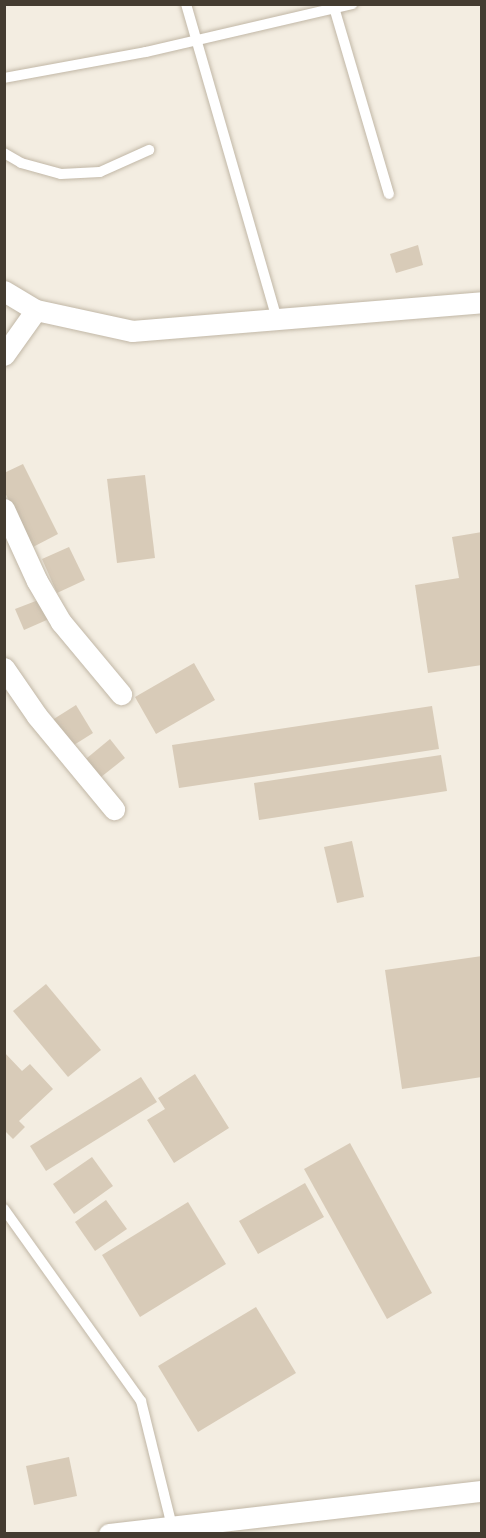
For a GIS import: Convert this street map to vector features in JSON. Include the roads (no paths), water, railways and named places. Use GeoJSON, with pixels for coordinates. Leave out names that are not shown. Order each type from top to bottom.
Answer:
{"type":"FeatureCollection","features":[{"type":"Feature","properties":{"kind":"street"},"geometry":{"type":"LineString","coordinates":[[4,291],[36,310],[132,331],[482,302]]}},
{"type":"Feature","properties":{"kind":"street"},"geometry":{"type":"LineString","coordinates":[[4,355],[36,310]]}},
{"type":"Feature","properties":{"kind":"street"},"geometry":{"type":"LineString","coordinates":[[4,509],[37,581],[61,622],[121,694]]}},
{"type":"Feature","properties":{"kind":"street"},"geometry":{"type":"LineString","coordinates":[[4,668],[37,716],[114,809]]}},
{"type":"Feature","properties":{"kind":"street"},"geometry":{"type":"LineString","coordinates":[[109,1533],[173,1530],[482,1491]]}},
{"type":"Feature","properties":{"kind":"lane"},"geometry":{"type":"LineString","coordinates":[[186,4],[277,320]]}},
{"type":"Feature","properties":{"kind":"lane"},"geometry":{"type":"LineString","coordinates":[[4,78],[196,40],[334,6],[353,4]]}},
{"type":"Feature","properties":{"kind":"lane"},"geometry":{"type":"LineString","coordinates":[[334,6],[389,194]]}},
{"type":"Feature","properties":{"kind":"lane"},"geometry":{"type":"LineString","coordinates":[[4,153],[21,163],[61,174],[100,172],[149,150]]}},
{"type":"Feature","properties":{"kind":"lane"},"geometry":{"type":"LineString","coordinates":[[4,1209],[141,1401],[173,1530]]}}]}
